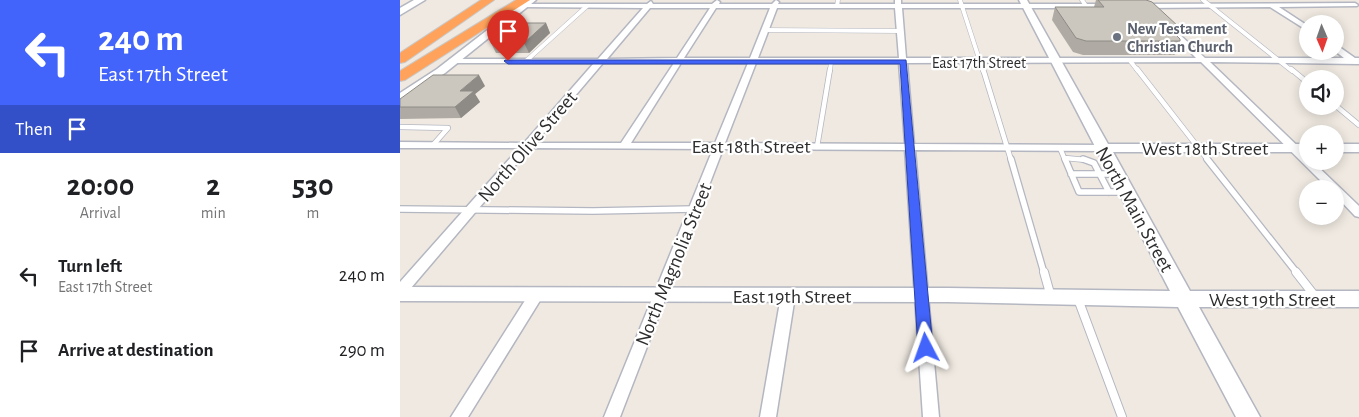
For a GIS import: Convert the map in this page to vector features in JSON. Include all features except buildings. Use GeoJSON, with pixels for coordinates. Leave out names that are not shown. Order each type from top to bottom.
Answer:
{"type":"FeatureCollection","features":[{"type":"Feature","properties":{"kind":"highway"},"geometry":{"type":"LineString","coordinates":[[405,40],[469,0]]}},
{"type":"Feature","properties":{"kind":"highway"},"geometry":{"type":"LineString","coordinates":[[400,59],[488,0]]}},
{"type":"Feature","properties":{"kind":"highway"},"geometry":{"type":"LineString","coordinates":[[400,77],[527,2]]}},
{"type":"Feature","properties":{"kind":"main road"},"geometry":{"type":"LineString","coordinates":[[403,9],[421,0]]}},
{"type":"Feature","properties":{"kind":"main road"},"geometry":{"type":"LineString","coordinates":[[400,98],[453,61],[527,2]]}},
{"type":"Feature","properties":{"kind":"main road","name":"North Main Street"},"geometry":{"type":"LineString","coordinates":[[1025,3],[1102,148],[1108,174],[1126,192],[1248,417]]}},
{"type":"Feature","properties":{"kind":"main road","name":"West 18th Street"},"geometry":{"type":"LineString","coordinates":[[1102,148],[1299,148]]}},
{"type":"Feature","properties":{"kind":"main road"},"geometry":{"type":"LineString","coordinates":[[1344,148],[1359,148]]}},
{"type":"Feature","properties":{"kind":"main road","name":"East 19th Street"},"geometry":{"type":"LineString","coordinates":[[400,293],[788,296],[922,295],[1184,299]]}},
{"type":"Feature","properties":{"kind":"main road","name":"West 19th Street"},"geometry":{"type":"LineString","coordinates":[[1184,299],[1359,299]]}},
{"type":"Feature","properties":{"kind":"street"},"geometry":{"type":"LineString","coordinates":[[1264,0],[1299,23]]}},
{"type":"Feature","properties":{"kind":"street"},"geometry":{"type":"LineString","coordinates":[[527,2],[587,6],[652,3],[1084,3],[1122,6]]}},
{"type":"Feature","properties":{"kind":"street","name":"North Olive Street"},"geometry":{"type":"LineString","coordinates":[[400,293],[652,3]]}},
{"type":"Feature","properties":{"kind":"street"},"geometry":{"type":"LineString","coordinates":[[624,146],[716,3]]}},
{"type":"Feature","properties":{"kind":"street","name":"North Magnolia Street"},"geometry":{"type":"LineString","coordinates":[[612,417],[776,3]]}},
{"type":"Feature","properties":{"kind":"street"},"geometry":{"type":"LineString","coordinates":[[899,3],[931,417]]}},
{"type":"Feature","properties":{"kind":"street"},"geometry":{"type":"LineString","coordinates":[[1145,3],[1205,62],[1299,147]]}},
{"type":"Feature","properties":{"kind":"street"},"geometry":{"type":"LineString","coordinates":[[1131,6],[1145,3],[1210,6],[1355,6]]}},
{"type":"Feature","properties":{"kind":"street"},"geometry":{"type":"LineString","coordinates":[[1344,53],[1358,62]]}},
{"type":"Feature","properties":{"kind":"street","name":"East 17th Street"},"geometry":{"type":"LineString","coordinates":[[453,61],[1358,62]]}},
{"type":"Feature","properties":{"kind":"street","name":"East 18th Street"},"geometry":{"type":"LineString","coordinates":[[400,145],[1102,148]]}},
{"type":"Feature","properties":{"kind":"street"},"geometry":{"type":"LineString","coordinates":[[1319,170],[1327,180]]}},
{"type":"Feature","properties":{"kind":"street"},"geometry":{"type":"LineString","coordinates":[[1344,198],[1359,213]]}},
{"type":"Feature","properties":{"kind":"street"},"geometry":{"type":"LineString","coordinates":[[460,417],[536,295]]}},
{"type":"Feature","properties":{"kind":"street"},"geometry":{"type":"LineString","coordinates":[[768,417],[788,296]]}},
{"type":"Feature","properties":{"kind":"lane"},"geometry":{"type":"LineString","coordinates":[[1203,0],[1299,77]]}},
{"type":"Feature","properties":{"kind":"lane"},"geometry":{"type":"LineString","coordinates":[[961,3],[1008,148],[1051,297]]}},
{"type":"Feature","properties":{"kind":"lane"},"geometry":{"type":"LineString","coordinates":[[526,61],[587,6]]}},
{"type":"Feature","properties":{"kind":"lane"},"geometry":{"type":"LineString","coordinates":[[765,30],[901,31]]}},
{"type":"Feature","properties":{"kind":"lane"},"geometry":{"type":"LineString","coordinates":[[817,147],[831,62]]}},
{"type":"Feature","properties":{"kind":"lane"},"geometry":{"type":"LineString","coordinates":[[1131,62],[1317,299]]}},
{"type":"Feature","properties":{"kind":"lane"},"geometry":{"type":"LineString","coordinates":[[1344,112],[1359,125]]}},
{"type":"Feature","properties":{"kind":"lane"},"geometry":{"type":"LineString","coordinates":[[400,127],[448,128],[433,145]]}},
{"type":"Feature","properties":{"kind":"lane"},"geometry":{"type":"LineString","coordinates":[[400,133],[408,127]]}},
{"type":"Feature","properties":{"kind":"lane"},"geometry":{"type":"LineString","coordinates":[[1060,148],[1079,192],[1126,192]]}},
{"type":"Feature","properties":{"kind":"lane"},"geometry":{"type":"LineString","coordinates":[[1065,158],[1082,158],[1094,163],[1108,174],[1109,192]]}},
{"type":"Feature","properties":{"kind":"lane"},"geometry":{"type":"LineString","coordinates":[[1072,174],[1108,174]]}},
{"type":"Feature","properties":{"kind":"lane"},"geometry":{"type":"LineString","coordinates":[[400,209],[584,211],[694,209]]}},
{"type":"Feature","properties":{"kind":"lane"},"geometry":{"type":"LineString","coordinates":[[1078,297],[1122,417]]}},
{"type":"Feature","properties":{"kind":"place","name":"New Testament Christian Church"},"geometry":{"type":"Point","coordinates":[1117,37]}},
{"type":"Feature","properties":{"kind":"route"},"geometry":{"type":"LineString","coordinates":[[508,61],[903,62],[926,348]]}}]}
